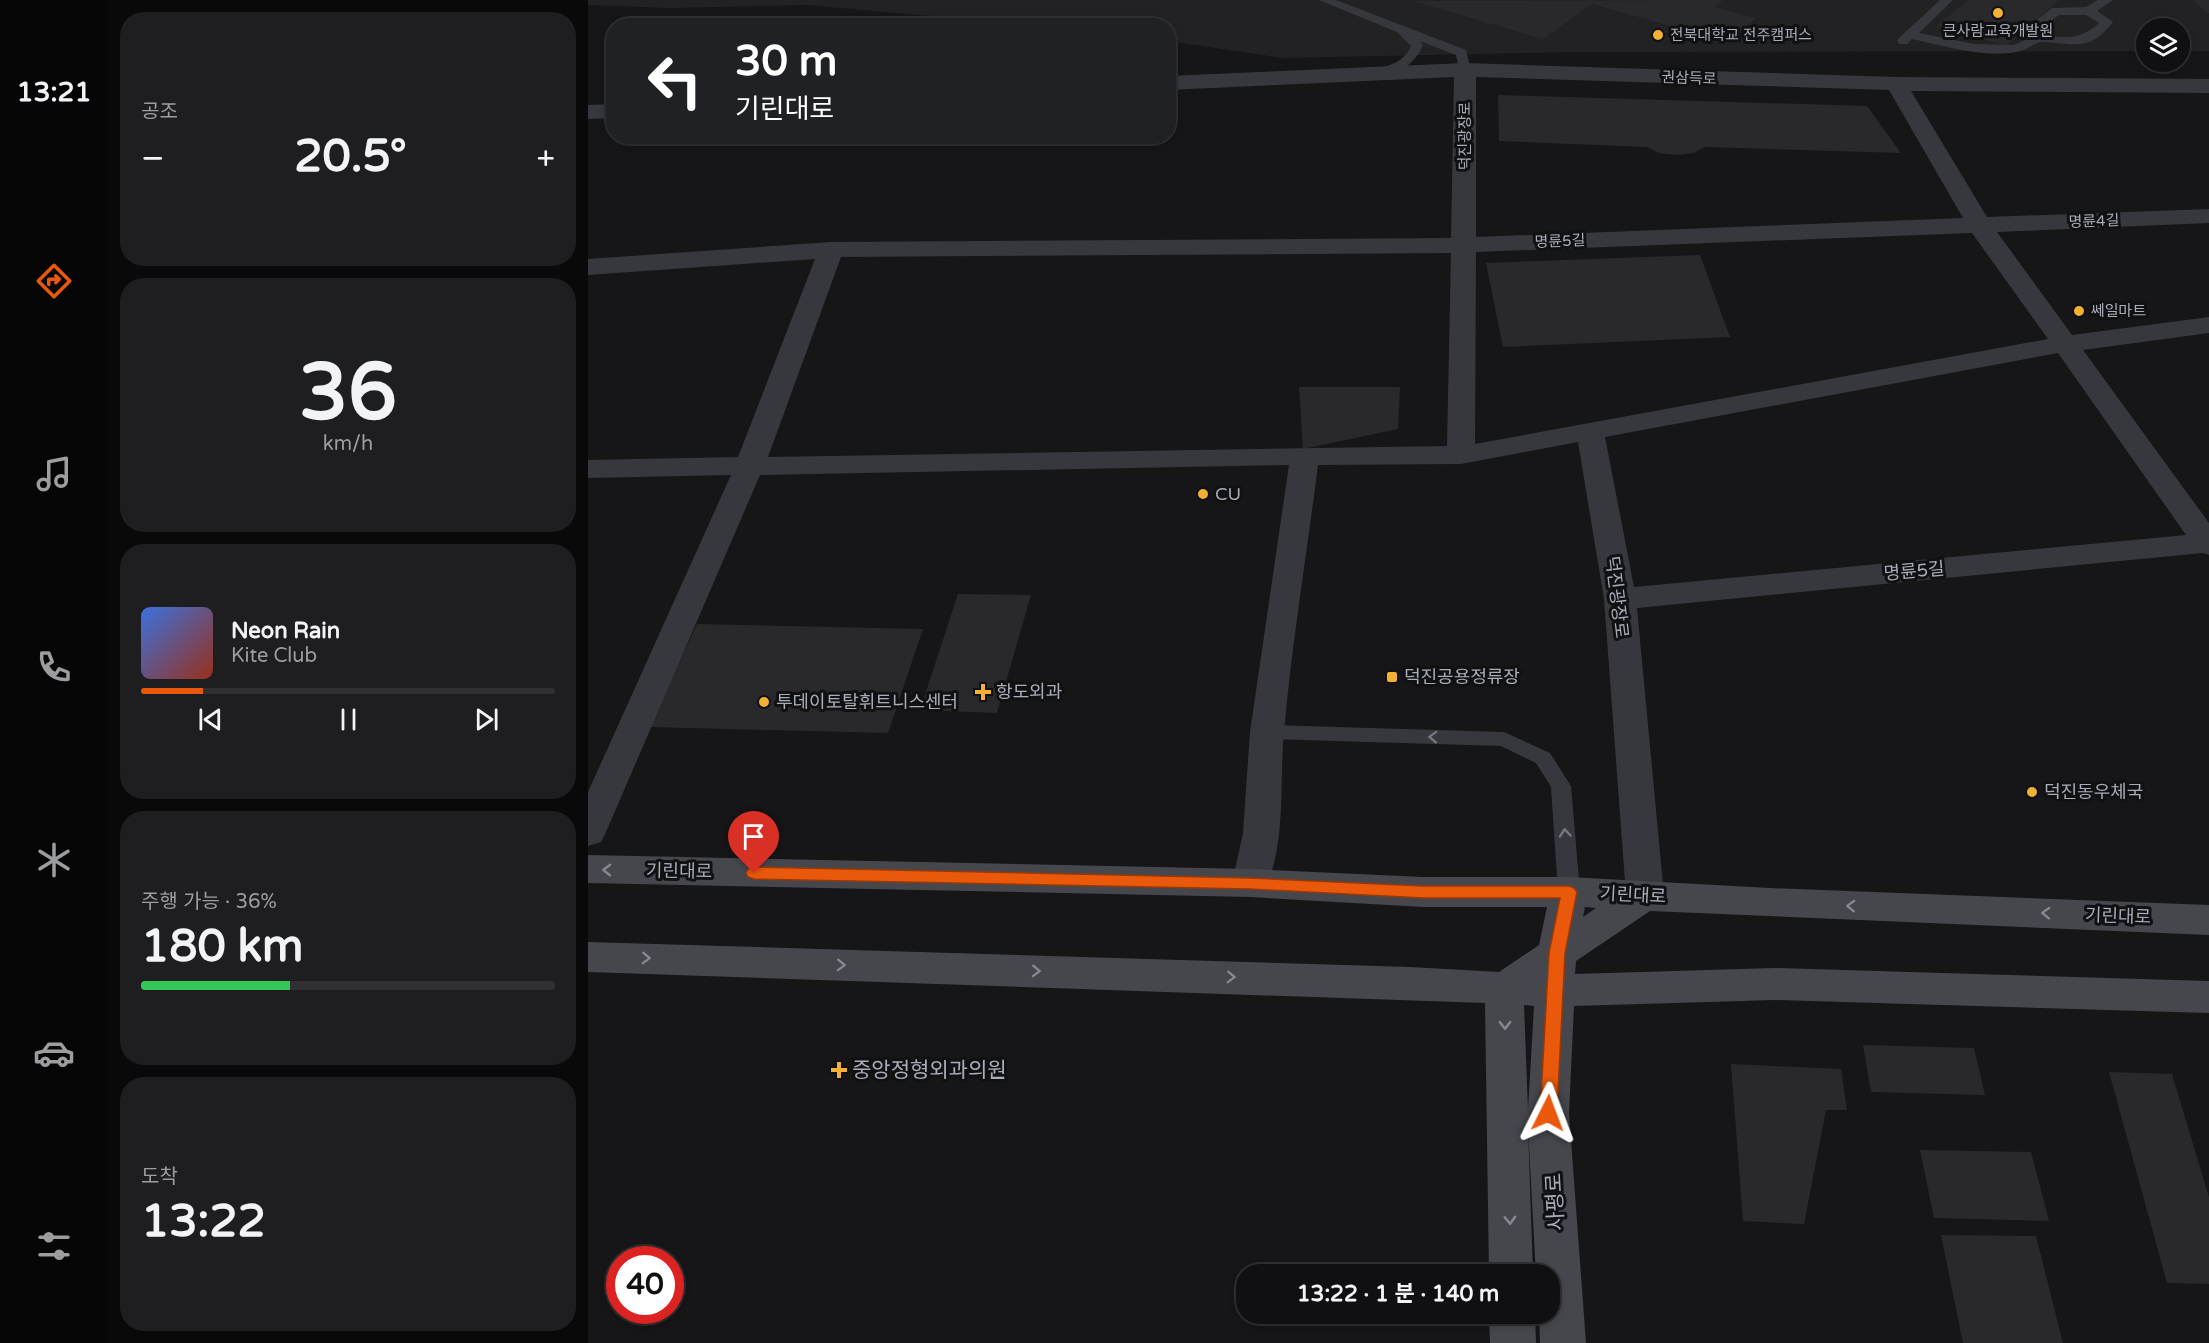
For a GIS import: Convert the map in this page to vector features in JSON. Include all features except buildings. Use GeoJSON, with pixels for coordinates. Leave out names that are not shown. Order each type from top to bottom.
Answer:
{"type":"FeatureCollection","features":[{"type":"Feature","properties":{"kind":"street","name":"권삼득로"},"geometry":{"type":"LineString","coordinates":[[1176,83],[1465,70],[1896,84],[2209,86]]}},
{"type":"Feature","properties":{"kind":"street","name":"덕진광장로"},"geometry":{"type":"LineString","coordinates":[[1461,455],[1465,70]]}},
{"type":"Feature","properties":{"kind":"street","name":"명륜5길"},"geometry":{"type":"LineString","coordinates":[[1896,84],[1980,226],[2209,544]]}},
{"type":"Feature","properties":{"kind":"street"},"geometry":{"type":"LineString","coordinates":[[588,112],[606,111]]}},
{"type":"Feature","properties":{"kind":"street","name":"명륜4길"},"geometry":{"type":"LineString","coordinates":[[1980,226],[2209,216]]}},
{"type":"Feature","properties":{"kind":"street","name":"명륜5길"},"geometry":{"type":"LineString","coordinates":[[588,267],[831,250],[1464,245],[1980,226]]}},
{"type":"Feature","properties":{"kind":"street"},"geometry":{"type":"LineString","coordinates":[[588,832],[750,465],[831,250]]}},
{"type":"Feature","properties":{"kind":"street"},"geometry":{"type":"LineString","coordinates":[[588,469],[1461,455],[2065,344],[2209,325]]}},
{"type":"Feature","properties":{"kind":"street","name":"덕진광장로"},"geometry":{"type":"LineString","coordinates":[[1590,431],[1620,599],[1645,895]]}},
{"type":"Feature","properties":{"kind":"street"},"geometry":{"type":"LineString","coordinates":[[1250,884],[1261,833],[1267,732],[1305,456]]}},
{"type":"Feature","properties":{"kind":"street","name":"명륜5길"},"geometry":{"type":"LineString","coordinates":[[1620,599],[2209,544]]}},
{"type":"Feature","properties":{"kind":"street","name":"기린대로"},"geometry":{"type":"LineString","coordinates":[[588,869],[1250,884],[1423,892],[1569,892],[1770,903],[2209,920]]}},
{"type":"Feature","properties":{"kind":"street","name":"사평로"},"geometry":{"type":"LineString","coordinates":[[1563,1343],[1548,1113],[1556,972],[1569,892]]}},
{"type":"Feature","properties":{"kind":"street"},"geometry":{"type":"LineString","coordinates":[[1556,972],[1645,895]]}},
{"type":"Feature","properties":{"kind":"street"},"geometry":{"type":"LineString","coordinates":[[588,957],[1410,983],[1504,989],[1556,972],[1774,984],[2209,997]]}},
{"type":"Feature","properties":{"kind":"street"},"geometry":{"type":"LineString","coordinates":[[1504,989],[1511,1264]]}},
{"type":"Feature","properties":{"kind":"street"},"geometry":{"type":"LineString","coordinates":[[1512,1324],[1513,1343]]}},
{"type":"Feature","properties":{"kind":"lane"},"geometry":{"type":"LineString","coordinates":[[1325,0],[1462,53],[1465,70]]}},
{"type":"Feature","properties":{"kind":"lane"},"geometry":{"type":"LineString","coordinates":[[1947,0],[1906,39],[1974,48],[2016,50],[2039,38]]}},
{"type":"Feature","properties":{"kind":"lane"},"geometry":{"type":"LineString","coordinates":[[2088,11],[2107,22],[2094,36],[2066,43],[2039,38],[2031,30],[2056,11],[2088,11],[2107,0]]}},
{"type":"Feature","properties":{"kind":"lane"},"geometry":{"type":"LineString","coordinates":[[1366,75],[1395,69],[1414,56],[1417,45],[1402,30]]}},
{"type":"Feature","properties":{"kind":"lane"},"geometry":{"type":"LineString","coordinates":[[1267,732],[1504,739],[1543,758],[1561,786],[1569,892]]}},
{"type":"Feature","properties":{"kind":"shaded area","name":"전북대학교 전주캠퍼스"},"geometry":{"type":"Polygon","coordinates":[[[588,0],[2209,0],[2209,51],[2190,51],[2190,18],[2136,18],[2136,51],[1575,52],[1282,58],[1176,42],[1176,18],[953,18],[807,5],[671,8],[588,5],[588,0]]]}},
{"type":"Feature","properties":{"kind":"place","name":"큰사람교육개발원"},"geometry":{"type":"Point","coordinates":[1998,13]}},
{"type":"Feature","properties":{"kind":"place","name":"전북대학교 전주캠퍼스"},"geometry":{"type":"Point","coordinates":[1658,35]}},
{"type":"Feature","properties":{"kind":"place","name":"쎄일마트"},"geometry":{"type":"Point","coordinates":[2079,311]}},
{"type":"Feature","properties":{"kind":"place","name":"CU"},"geometry":{"type":"Point","coordinates":[1203,494]}},
{"type":"Feature","properties":{"kind":"place","name":"덕진공용정류장"},"geometry":{"type":"Point","coordinates":[1392,677]}},
{"type":"Feature","properties":{"kind":"place","name":"항도외과"},"geometry":{"type":"Point","coordinates":[983,692]}},
{"type":"Feature","properties":{"kind":"place","name":"투데이토탈휘트니스센터"},"geometry":{"type":"Point","coordinates":[764,702]}},
{"type":"Feature","properties":{"kind":"place","name":"덕진동우체국"},"geometry":{"type":"Point","coordinates":[2032,792]}},
{"type":"Feature","properties":{"kind":"place","name":"중앙정형외과의원"},"geometry":{"type":"Point","coordinates":[839,1070]}},
{"type":"Feature","properties":{"kind":"route"},"geometry":{"type":"LineString","coordinates":[[754,873],[1250,884],[1423,892],[1569,892],[1557,953],[1548,1113]]}}]}
